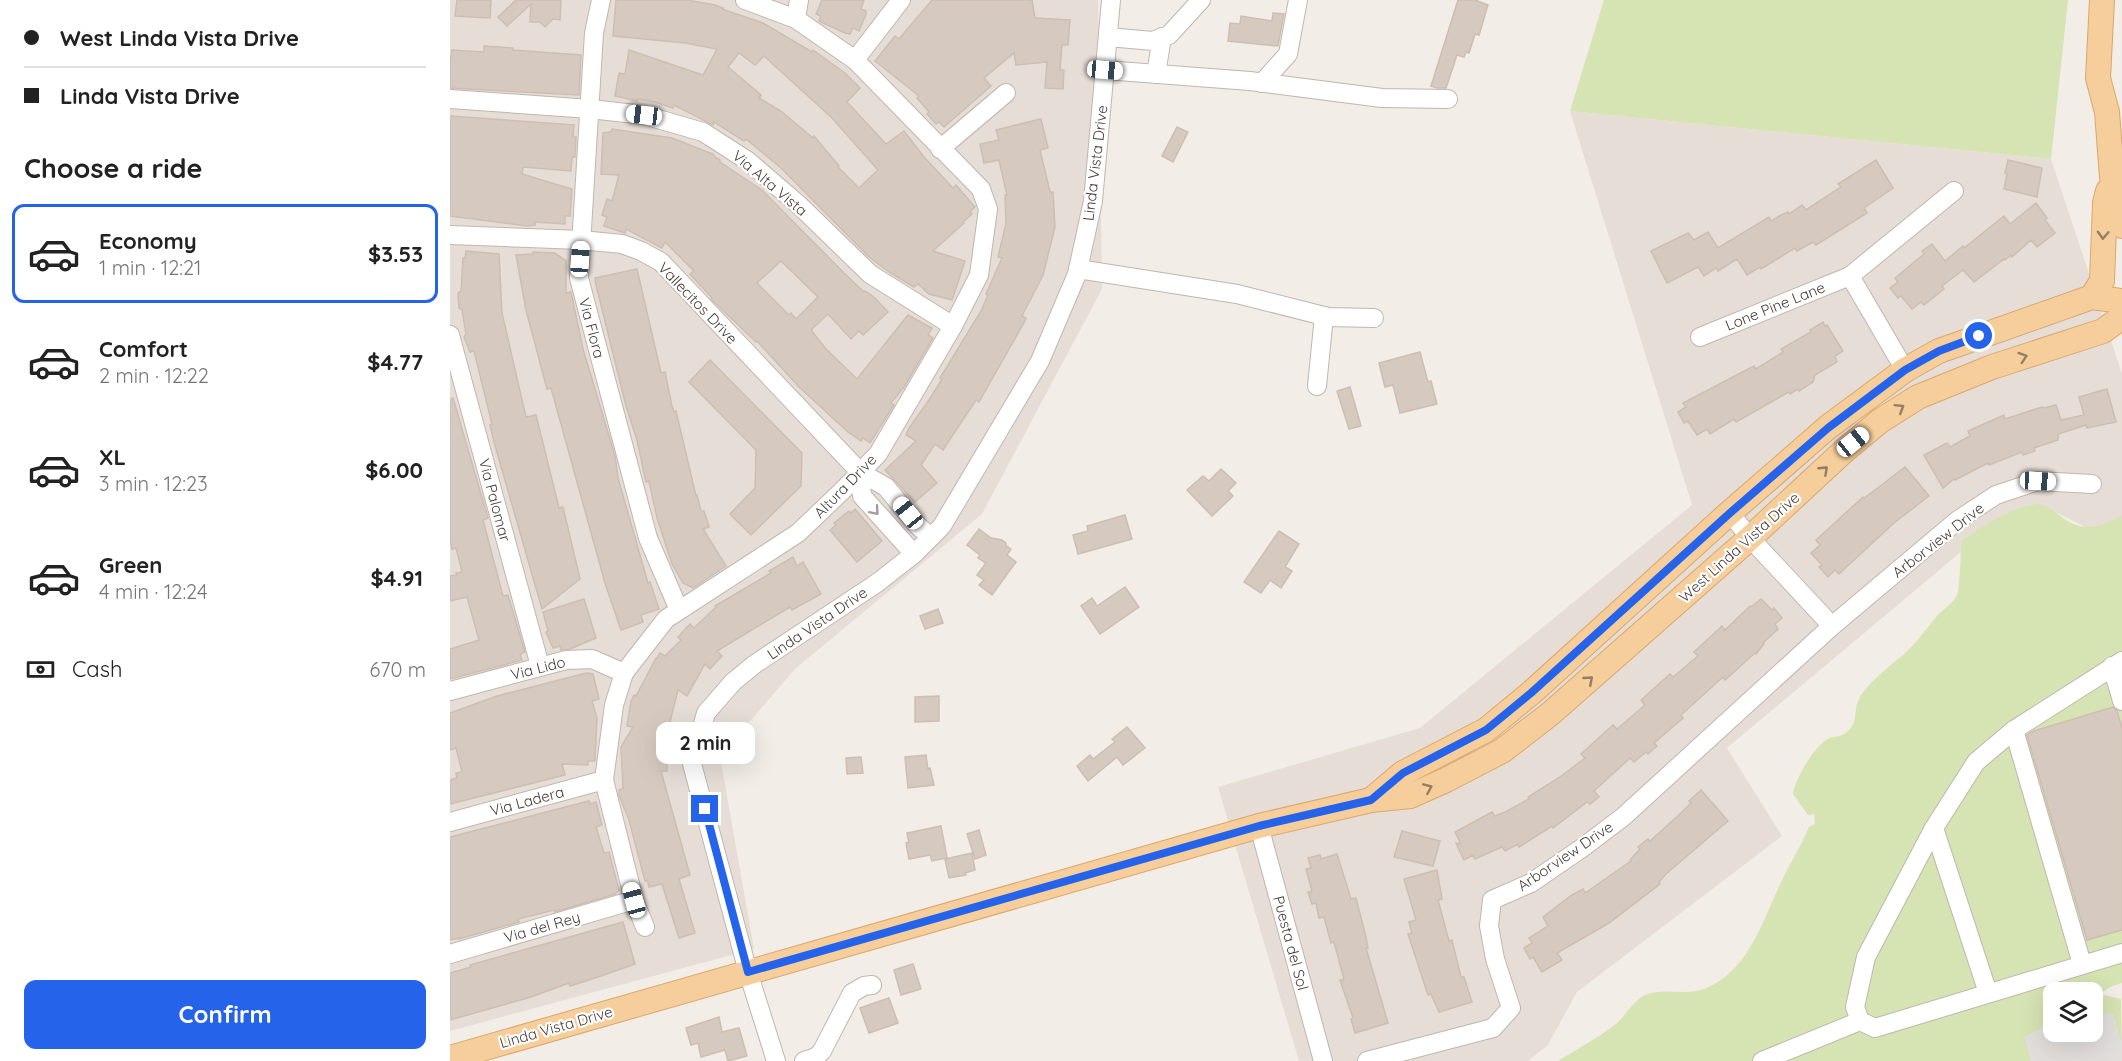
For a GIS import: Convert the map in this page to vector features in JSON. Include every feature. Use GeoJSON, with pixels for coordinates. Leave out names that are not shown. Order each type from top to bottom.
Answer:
{"type":"FeatureCollection","features":[{"type":"Feature","properties":{"kind":"main road"},"geometry":{"type":"LineString","coordinates":[[2102,0],[2098,78],[2107,112],[2112,177],[2122,226]]}},
{"type":"Feature","properties":{"kind":"main road"},"geometry":{"type":"LineString","coordinates":[[2092,297],[2102,281],[2104,203],[2112,177]]}},
{"type":"Feature","properties":{"kind":"main road","name":"West Linda Vista Drive"},"geometry":{"type":"LineString","coordinates":[[1371,800],[1403,773],[1486,730],[1531,693],[1730,513],[1828,428],[1905,370],[1939,351],[2092,297],[2122,301]]}},
{"type":"Feature","properties":{"kind":"main road","name":"West Linda Vista Drive"},"geometry":{"type":"LineString","coordinates":[[748,972],[1259,826],[1371,800],[1410,796],[1446,780],[1502,751],[1550,714],[1750,538],[1853,442],[1880,421],[1918,397],[1992,367],[2103,331],[2122,317]]}},
{"type":"Feature","properties":{"kind":"main road","name":"Linda Vista Drive"},"geometry":{"type":"LineString","coordinates":[[450,1058],[748,972]]}},
{"type":"Feature","properties":{"kind":"street","name":"Via Flora"},"geometry":{"type":"LineString","coordinates":[[601,0],[594,33],[579,278],[648,538],[679,610]]}},
{"type":"Feature","properties":{"kind":"street","name":"Altura Drive"},"geometry":{"type":"LineString","coordinates":[[645,927],[634,900],[604,780],[614,705],[624,674],[666,619],[798,533],[878,454],[954,326],[979,274],[988,209],[981,189],[855,60],[796,19],[745,0]]}},
{"type":"Feature","properties":{"kind":"street"},"geometry":{"type":"LineString","coordinates":[[796,19],[799,0]]}},
{"type":"Feature","properties":{"kind":"street"},"geometry":{"type":"LineString","coordinates":[[855,60],[901,0]]}},
{"type":"Feature","properties":{"kind":"street","name":"Linda Vista Drive"},"geometry":{"type":"LineString","coordinates":[[748,972],[692,764],[706,713],[733,682],[755,664],[877,583],[914,554],[942,526],[1040,361],[1078,269],[1093,201],[1112,0]]}},
{"type":"Feature","properties":{"kind":"street"},"geometry":{"type":"LineString","coordinates":[[1108,36],[1153,41],[1169,35],[1201,0]]}},
{"type":"Feature","properties":{"kind":"street"},"geometry":{"type":"LineString","coordinates":[[1262,83],[1288,54],[1298,0]]}},
{"type":"Feature","properties":{"kind":"street"},"geometry":{"type":"LineString","coordinates":[[1156,74],[1162,37]]}},
{"type":"Feature","properties":{"kind":"street"},"geometry":{"type":"LineString","coordinates":[[1105,70],[1262,83],[1382,98],[1448,99]]}},
{"type":"Feature","properties":{"kind":"street"},"geometry":{"type":"LineString","coordinates":[[940,149],[1006,93]]}},
{"type":"Feature","properties":{"kind":"street","name":"Via Alta Vista"},"geometry":{"type":"LineString","coordinates":[[450,99],[644,115],[703,132],[757,168],[870,274],[954,326]]}},
{"type":"Feature","properties":{"kind":"street","name":"Lone Pine Lane"},"geometry":{"type":"LineString","coordinates":[[1700,337],[1850,276],[1954,191]]}},
{"type":"Feature","properties":{"kind":"street","name":"Vallecitos Drive"},"geometry":{"type":"LineString","coordinates":[[450,235],[581,240],[622,244],[661,262],[860,472],[886,487],[918,526],[931,537]]}},
{"type":"Feature","properties":{"kind":"street"},"geometry":{"type":"LineString","coordinates":[[1078,269],[1237,294],[1324,316],[1374,318]]}},
{"type":"Feature","properties":{"kind":"street"},"geometry":{"type":"LineString","coordinates":[[1850,276],[1905,370]]}},
{"type":"Feature","properties":{"kind":"street"},"geometry":{"type":"LineString","coordinates":[[1317,386],[1324,316]]}},
{"type":"Feature","properties":{"kind":"street","name":"Via Palomar"},"geometry":{"type":"LineString","coordinates":[[450,335],[540,666]]}},
{"type":"Feature","properties":{"kind":"street"},"geometry":{"type":"LineString","coordinates":[[860,472],[862,496],[914,554]]}},
{"type":"Feature","properties":{"kind":"street","name":"Arborview Drive"},"geometry":{"type":"LineString","coordinates":[[1367,1061],[1493,1028],[1510,1008],[1495,958],[1489,926],[1492,900],[1531,883],[1623,817],[1832,626],[1958,520],[1996,495],[2038,481],[2092,484]]}},
{"type":"Feature","properties":{"kind":"street"},"geometry":{"type":"LineString","coordinates":[[1730,513],[1750,538],[1832,626]]}},
{"type":"Feature","properties":{"kind":"street","name":"Via Lido"},"geometry":{"type":"LineString","coordinates":[[450,691],[566,660],[592,659],[624,674]]}},
{"type":"Feature","properties":{"kind":"street"},"geometry":{"type":"LineString","coordinates":[[1860,1021],[1856,1007],[1866,957],[1934,828],[1976,762],[2014,730],[2117,663],[2122,701]]}},
{"type":"Feature","properties":{"kind":"street"},"geometry":{"type":"LineString","coordinates":[[2014,730],[2082,964]]}},
{"type":"Feature","properties":{"kind":"street","name":"Via Ladera"},"geometry":{"type":"LineString","coordinates":[[450,822],[604,780]]}},
{"type":"Feature","properties":{"kind":"street","name":"Puesta del Sol"},"geometry":{"type":"LineString","coordinates":[[1259,826],[1323,1061]]}},
{"type":"Feature","properties":{"kind":"street"},"geometry":{"type":"LineString","coordinates":[[1934,828],[1988,993]]}},
{"type":"Feature","properties":{"kind":"street","name":"Via del Rey"},"geometry":{"type":"LineString","coordinates":[[450,954],[634,900]]}},
{"type":"Feature","properties":{"kind":"street"},"geometry":{"type":"LineString","coordinates":[[1762,1061],[1860,1021],[1875,1028],[2122,952]]}},
{"type":"Feature","properties":{"kind":"street"},"geometry":{"type":"LineString","coordinates":[[748,972],[776,1061]]}},
{"type":"Feature","properties":{"kind":"street"},"geometry":{"type":"LineString","coordinates":[[804,1061],[829,1056],[852,993],[864,986],[872,986]]}},
{"type":"Feature","properties":{"kind":"shaded area"},"geometry":{"type":"Polygon","coordinates":[[[450,0],[1098,0],[1102,289],[982,514],[795,669],[720,756],[754,949],[450,1031],[450,0]]]}},
{"type":"Feature","properties":{"kind":"shaded area"},"geometry":{"type":"Polygon","coordinates":[[[1570,111],[2051,159],[2122,374],[2122,521],[2103,536],[2044,506],[1974,541],[1727,748],[1782,836],[1577,992],[1548,1045],[1528,1061],[1299,1061],[1218,787],[1420,728],[1692,505],[1570,111]]]}},
{"type":"Feature","properties":{"kind":"shaded area"},"geometry":{"type":"Polygon","coordinates":[[[2113,1013],[2122,1045],[2122,1061],[2031,1061],[2024,1037],[2043,1027],[2043,1042],[2103,1042],[2103,1014],[2113,1013]]]}},
{"type":"Feature","properties":{"kind":"green space"},"geometry":{"type":"Polygon","coordinates":[[[1604,0],[2068,0],[2051,159],[1570,111],[1604,0]]]}},
{"type":"Feature","properties":{"kind":"green space"},"geometry":{"type":"Polygon","coordinates":[[[2038,504],[2046,506],[2070,523],[2085,527],[2108,523],[2122,515],[2122,983],[2103,992],[2103,982],[2043,982],[2043,1042],[2103,1042],[2103,995],[2121,999],[2122,1061],[1558,1061],[1616,1024],[1645,995],[1659,992],[1697,991],[1720,981],[1733,970],[1754,941],[1809,827],[1815,824],[1814,814],[1808,815],[1793,794],[1805,765],[1821,744],[1842,735],[1851,728],[1857,703],[1862,694],[1884,670],[1906,652],[1954,599],[1959,587],[1961,541],[2017,509],[2038,504]]]}},
{"type":"Feature","properties":{"kind":"building"},"geometry":{"type":"Polygon","coordinates":[[[457,0],[491,0],[490,18],[455,16],[457,0]]]}},
{"type":"Feature","properties":{"kind":"building"},"geometry":{"type":"Polygon","coordinates":[[[516,0],[561,0],[560,20],[553,19],[545,27],[540,22],[530,22],[531,4],[507,26],[498,17],[516,0]]]}},
{"type":"Feature","properties":{"kind":"building"},"geometry":{"type":"Polygon","coordinates":[[[616,0],[687,0],[715,5],[763,23],[812,52],[813,50],[845,73],[860,88],[847,102],[886,144],[904,131],[924,157],[953,188],[956,185],[975,207],[964,223],[933,251],[965,261],[952,300],[929,294],[918,284],[914,287],[869,257],[781,168],[746,139],[744,141],[714,122],[713,125],[674,105],[673,108],[655,102],[615,96],[619,73],[625,74],[629,50],[703,75],[717,49],[685,43],[613,36],[616,0]],[[739,53],[728,67],[761,95],[759,98],[781,111],[813,138],[814,136],[838,167],[859,188],[878,170],[832,118],[764,56],[755,65],[739,53]]]}},
{"type":"Feature","properties":{"kind":"building"},"geometry":{"type":"Polygon","coordinates":[[[822,0],[864,0],[861,9],[866,11],[866,14],[859,31],[853,28],[850,34],[845,33],[819,21],[821,16],[816,14],[822,0]]]}},
{"type":"Feature","properties":{"kind":"building"},"geometry":{"type":"Polygon","coordinates":[[[932,0],[1032,0],[1035,18],[1070,20],[1068,45],[1062,45],[1060,70],[1064,70],[1063,89],[1045,88],[1047,62],[1016,65],[1014,53],[984,78],[991,86],[944,127],[939,122],[936,124],[917,98],[919,96],[875,61],[895,36],[899,39],[932,0]]]}},
{"type":"Feature","properties":{"kind":"building"},"geometry":{"type":"Polygon","coordinates":[[[1458,0],[1475,0],[1488,5],[1479,35],[1475,34],[1469,53],[1466,52],[1464,57],[1457,55],[1446,88],[1437,88],[1431,86],[1458,0]]]}},
{"type":"Feature","properties":{"kind":"building"},"geometry":{"type":"Polygon","coordinates":[[[1273,13],[1284,14],[1278,46],[1228,41],[1230,23],[1240,24],[1241,16],[1272,21],[1273,13]]]}},
{"type":"Feature","properties":{"kind":"building"},"geometry":{"type":"Polygon","coordinates":[[[484,46],[581,55],[579,95],[450,88],[452,50],[484,52],[484,46]]]}},
{"type":"Feature","properties":{"kind":"building"},"geometry":{"type":"Polygon","coordinates":[[[450,116],[574,125],[575,157],[572,157],[571,171],[523,167],[522,174],[572,189],[570,216],[565,216],[565,224],[535,222],[535,225],[527,226],[450,216],[450,116]]]}},
{"type":"Feature","properties":{"kind":"building"},"geometry":{"type":"Polygon","coordinates":[[[1041,119],[1048,148],[1040,150],[1050,192],[1053,192],[1055,227],[1043,275],[1022,316],[1026,318],[1025,321],[979,402],[976,400],[943,450],[935,444],[921,465],[937,483],[915,502],[885,470],[916,441],[906,435],[909,428],[942,379],[940,378],[981,311],[1002,258],[998,257],[1006,224],[1005,195],[1007,195],[999,160],[984,163],[980,144],[999,140],[996,130],[1041,119]]]}},
{"type":"Feature","properties":{"kind":"building"},"geometry":{"type":"Polygon","coordinates":[[[1177,127],[1188,132],[1173,162],[1162,156],[1177,127]]]}},
{"type":"Feature","properties":{"kind":"building"},"geometry":{"type":"Polygon","coordinates":[[[612,129],[672,138],[713,154],[720,162],[762,190],[844,273],[864,292],[874,297],[888,312],[863,335],[859,331],[851,339],[828,314],[811,330],[826,349],[857,379],[908,315],[932,328],[928,335],[933,338],[904,387],[891,403],[894,405],[870,443],[863,438],[861,441],[848,432],[799,387],[757,341],[711,299],[690,274],[694,271],[665,242],[662,248],[626,229],[625,233],[604,226],[607,217],[602,215],[607,199],[612,201],[619,175],[601,174],[603,133],[611,132],[612,129]],[[781,261],[757,283],[789,315],[791,313],[796,319],[818,297],[781,261]]]}},
{"type":"Feature","properties":{"kind":"building"},"geometry":{"type":"Polygon","coordinates":[[[1876,160],[1893,188],[1864,208],[1867,213],[1816,245],[1813,242],[1797,251],[1795,248],[1747,275],[1737,259],[1718,271],[1716,268],[1704,276],[1698,267],[1667,283],[1651,251],[1688,233],[1694,240],[1708,232],[1718,248],[1769,217],[1771,221],[1788,212],[1789,214],[1802,205],[1806,210],[1841,187],[1838,184],[1876,160]]]}},
{"type":"Feature","properties":{"kind":"building"},"geometry":{"type":"Polygon","coordinates":[[[2008,160],[2042,168],[2037,197],[2004,189],[2008,160]]]}},
{"type":"Feature","properties":{"kind":"building"},"geometry":{"type":"Polygon","coordinates":[[[2036,203],[2055,233],[2037,247],[2031,240],[2012,257],[2011,255],[2004,259],[1974,282],[1963,270],[1942,286],[1944,289],[1924,305],[1921,302],[1912,309],[1901,296],[1898,298],[1890,288],[1898,282],[1895,278],[1924,254],[1922,251],[1932,244],[1945,261],[2004,216],[2010,224],[2036,203]]]}},
{"type":"Feature","properties":{"kind":"building"},"geometry":{"type":"Polygon","coordinates":[[[466,251],[499,254],[502,313],[526,417],[536,415],[559,508],[563,507],[580,579],[542,609],[494,442],[490,425],[492,424],[474,351],[470,352],[464,337],[466,334],[462,310],[459,308],[458,293],[461,291],[463,258],[465,258],[466,251]]]}},
{"type":"Feature","properties":{"kind":"building"},"geometry":{"type":"Polygon","coordinates":[[[533,252],[555,253],[566,261],[566,293],[571,292],[583,349],[615,456],[618,478],[648,583],[650,582],[659,609],[641,615],[643,622],[621,630],[605,583],[551,388],[547,389],[526,310],[516,255],[533,254],[533,252]]]}},
{"type":"Feature","properties":{"kind":"building"},"geometry":{"type":"Polygon","coordinates":[[[637,269],[661,373],[665,372],[696,496],[709,527],[703,529],[726,566],[693,588],[683,583],[672,564],[657,518],[596,285],[595,278],[637,269]]]}},
{"type":"Feature","properties":{"kind":"building"},"geometry":{"type":"Polygon","coordinates":[[[1823,322],[1843,351],[1835,356],[1837,362],[1815,375],[1813,382],[1799,391],[1798,389],[1790,394],[1789,392],[1736,422],[1734,419],[1710,434],[1707,429],[1697,435],[1688,421],[1684,423],[1678,412],[1686,407],[1683,403],[1754,366],[1756,369],[1783,352],[1781,349],[1811,332],[1810,330],[1823,322]]]}},
{"type":"Feature","properties":{"kind":"building"},"geometry":{"type":"Polygon","coordinates":[[[1420,352],[1437,404],[1400,413],[1393,385],[1385,387],[1379,363],[1420,352]]]}},
{"type":"Feature","properties":{"kind":"building"},"geometry":{"type":"Polygon","coordinates":[[[710,360],[802,453],[801,486],[751,535],[730,514],[755,488],[756,450],[689,382],[710,360]]]}},
{"type":"Feature","properties":{"kind":"building"},"geometry":{"type":"Polygon","coordinates":[[[1350,387],[1361,426],[1349,429],[1337,391],[1350,387]]]}},
{"type":"Feature","properties":{"kind":"building"},"geometry":{"type":"Polygon","coordinates":[[[2107,389],[2116,422],[2087,428],[2086,425],[2058,434],[2058,440],[2034,448],[2035,451],[2023,455],[2022,452],[1989,465],[1988,463],[1954,479],[1943,488],[1924,455],[1947,443],[1950,447],[1970,436],[1968,431],[2004,415],[2005,419],[2056,405],[2061,420],[2084,415],[2079,397],[2107,389]]]}},
{"type":"Feature","properties":{"kind":"building"},"geometry":{"type":"Polygon","coordinates":[[[453,398],[488,518],[483,520],[503,596],[508,595],[525,652],[520,654],[522,660],[450,679],[450,649],[479,640],[467,597],[450,601],[450,576],[462,572],[456,548],[452,549],[450,541],[450,399],[453,398]]]}},
{"type":"Feature","properties":{"kind":"building"},"geometry":{"type":"Polygon","coordinates":[[[1905,467],[1929,496],[1894,523],[1839,574],[1835,570],[1828,577],[1819,567],[1822,565],[1811,553],[1820,545],[1816,540],[1863,497],[1905,467]]]}},
{"type":"Feature","properties":{"kind":"building"},"geometry":{"type":"Polygon","coordinates":[[[1221,469],[1236,483],[1228,491],[1233,496],[1212,516],[1187,490],[1203,476],[1209,481],[1221,469]]]}},
{"type":"Feature","properties":{"kind":"building"},"geometry":{"type":"Polygon","coordinates":[[[855,509],[882,541],[857,562],[830,530],[836,525],[834,523],[855,509]]]}},
{"type":"Feature","properties":{"kind":"building"},"geometry":{"type":"Polygon","coordinates":[[[1125,515],[1132,539],[1078,554],[1073,535],[1088,531],[1087,526],[1125,515]]]}},
{"type":"Feature","properties":{"kind":"building"},"geometry":{"type":"Polygon","coordinates":[[[979,529],[991,538],[1006,543],[1006,546],[1011,549],[1007,555],[1016,562],[992,595],[979,585],[984,580],[977,575],[986,563],[978,558],[980,555],[967,545],[979,529]]]}},
{"type":"Feature","properties":{"kind":"building"},"geometry":{"type":"Polygon","coordinates":[[[1279,531],[1299,544],[1285,567],[1292,571],[1281,588],[1270,580],[1261,593],[1244,582],[1279,531]]]}},
{"type":"Feature","properties":{"kind":"building"},"geometry":{"type":"Polygon","coordinates":[[[793,557],[797,566],[803,562],[821,594],[792,610],[790,607],[717,651],[722,656],[710,669],[705,664],[687,696],[678,690],[666,738],[667,771],[661,771],[690,875],[679,879],[695,933],[679,938],[662,884],[649,887],[647,880],[645,881],[629,820],[619,795],[619,790],[623,788],[621,747],[633,727],[627,726],[631,701],[634,695],[636,696],[656,658],[660,653],[665,656],[681,640],[678,637],[690,624],[694,628],[715,606],[771,573],[769,571],[793,557]]]}},
{"type":"Feature","properties":{"kind":"building"},"geometry":{"type":"Polygon","coordinates":[[[1125,587],[1139,607],[1100,634],[1081,606],[1092,598],[1097,606],[1125,587]]]}},
{"type":"Feature","properties":{"kind":"building"},"geometry":{"type":"Polygon","coordinates":[[[584,599],[596,638],[570,649],[561,650],[560,646],[553,648],[546,632],[548,631],[543,612],[584,599]]]}},
{"type":"Feature","properties":{"kind":"building"},"geometry":{"type":"Polygon","coordinates":[[[1761,599],[1772,610],[1774,608],[1782,618],[1775,624],[1778,629],[1763,643],[1756,654],[1725,680],[1723,677],[1681,715],[1683,718],[1654,743],[1657,746],[1648,754],[1646,752],[1634,762],[1630,758],[1594,791],[1599,797],[1590,804],[1587,802],[1553,828],[1552,826],[1519,847],[1518,844],[1505,851],[1502,847],[1475,859],[1473,855],[1464,860],[1456,843],[1461,844],[1455,832],[1492,812],[1495,816],[1529,799],[1528,797],[1585,758],[1581,754],[1613,725],[1617,729],[1645,705],[1641,700],[1670,674],[1673,677],[1698,656],[1694,652],[1722,626],[1725,630],[1750,606],[1761,599]]]}},
{"type":"Feature","properties":{"kind":"building"},"geometry":{"type":"Polygon","coordinates":[[[938,609],[943,623],[925,629],[920,616],[938,609]]]}},
{"type":"Feature","properties":{"kind":"building"},"geometry":{"type":"Polygon","coordinates":[[[586,673],[593,674],[599,699],[592,701],[597,718],[595,761],[588,761],[588,765],[562,764],[565,775],[450,804],[450,780],[457,778],[456,773],[462,772],[456,748],[450,750],[450,713],[497,696],[586,673]]]}},
{"type":"Feature","properties":{"kind":"building"},"geometry":{"type":"Polygon","coordinates":[[[939,696],[939,721],[915,722],[915,697],[939,696]]]}},
{"type":"Feature","properties":{"kind":"building"},"geometry":{"type":"Polygon","coordinates":[[[2113,707],[2117,711],[2122,728],[2122,930],[2087,940],[2027,735],[2113,707]]]}},
{"type":"Feature","properties":{"kind":"building"},"geometry":{"type":"Polygon","coordinates":[[[1127,727],[1145,748],[1123,765],[1117,757],[1088,781],[1077,766],[1090,755],[1093,759],[1115,742],[1112,739],[1127,727]]]}},
{"type":"Feature","properties":{"kind":"building"},"geometry":{"type":"Polygon","coordinates":[[[926,755],[934,785],[908,788],[905,757],[926,755]]]}},
{"type":"Feature","properties":{"kind":"building"},"geometry":{"type":"Polygon","coordinates":[[[861,757],[863,773],[847,774],[846,758],[861,757]]]}},
{"type":"Feature","properties":{"kind":"building"},"geometry":{"type":"Polygon","coordinates":[[[1701,790],[1728,821],[1666,874],[1659,882],[1660,884],[1609,923],[1557,953],[1562,960],[1542,972],[1524,948],[1532,943],[1529,938],[1548,926],[1543,917],[1572,895],[1583,889],[1585,893],[1631,861],[1640,849],[1638,847],[1648,839],[1650,841],[1681,813],[1691,803],[1689,801],[1701,790]]]}},
{"type":"Feature","properties":{"kind":"building"},"geometry":{"type":"Polygon","coordinates":[[[589,801],[590,804],[596,802],[602,825],[596,827],[604,853],[609,852],[619,890],[615,894],[555,912],[554,910],[518,919],[519,922],[450,940],[450,837],[589,801]]]}},
{"type":"Feature","properties":{"kind":"building"},"geometry":{"type":"Polygon","coordinates":[[[941,826],[947,858],[932,861],[930,855],[909,859],[907,833],[941,826]]]}},
{"type":"Feature","properties":{"kind":"building"},"geometry":{"type":"Polygon","coordinates":[[[979,830],[986,855],[975,859],[967,834],[979,830]]]}},
{"type":"Feature","properties":{"kind":"building"},"geometry":{"type":"Polygon","coordinates":[[[1402,831],[1440,841],[1433,866],[1394,857],[1402,831]]]}},
{"type":"Feature","properties":{"kind":"building"},"geometry":{"type":"Polygon","coordinates":[[[972,853],[975,870],[965,873],[966,875],[949,878],[945,859],[972,853]]]}},
{"type":"Feature","properties":{"kind":"building"},"geometry":{"type":"Polygon","coordinates":[[[1337,854],[1351,899],[1356,898],[1366,937],[1368,948],[1366,948],[1388,1023],[1355,1033],[1351,1019],[1353,1018],[1340,980],[1344,979],[1334,942],[1331,943],[1324,917],[1319,918],[1316,903],[1312,904],[1308,892],[1312,891],[1306,869],[1311,868],[1308,858],[1320,855],[1321,859],[1337,854]]]}},
{"type":"Feature","properties":{"kind":"building"},"geometry":{"type":"Polygon","coordinates":[[[1437,870],[1442,899],[1438,900],[1449,941],[1452,940],[1461,977],[1464,977],[1472,1002],[1439,1012],[1431,994],[1428,995],[1408,934],[1412,933],[1409,922],[1416,920],[1404,879],[1437,870]]]}},
{"type":"Feature","properties":{"kind":"building"},"geometry":{"type":"Polygon","coordinates":[[[623,922],[635,964],[570,986],[569,983],[531,997],[450,1020],[450,973],[471,967],[470,965],[623,922]]]}},
{"type":"Feature","properties":{"kind":"building"},"geometry":{"type":"Polygon","coordinates":[[[913,964],[921,989],[901,995],[894,970],[913,964]]]}},
{"type":"Feature","properties":{"kind":"building"},"geometry":{"type":"Polygon","coordinates":[[[889,998],[898,1023],[869,1033],[860,1008],[889,998]]]}},
{"type":"Feature","properties":{"kind":"building"},"geometry":{"type":"Polygon","coordinates":[[[719,1017],[722,1032],[739,1028],[747,1056],[728,1061],[725,1050],[701,1057],[698,1043],[691,1045],[686,1028],[719,1017]]]}},
{"type":"Feature","properties":{"kind":"route"},"geometry":{"type":"LineString","coordinates":[[705,809],[748,972],[1259,826],[1371,800],[1403,773],[1486,730],[1531,693],[1730,513],[1828,428],[1905,370],[1939,351],[1979,336]]}}]}
